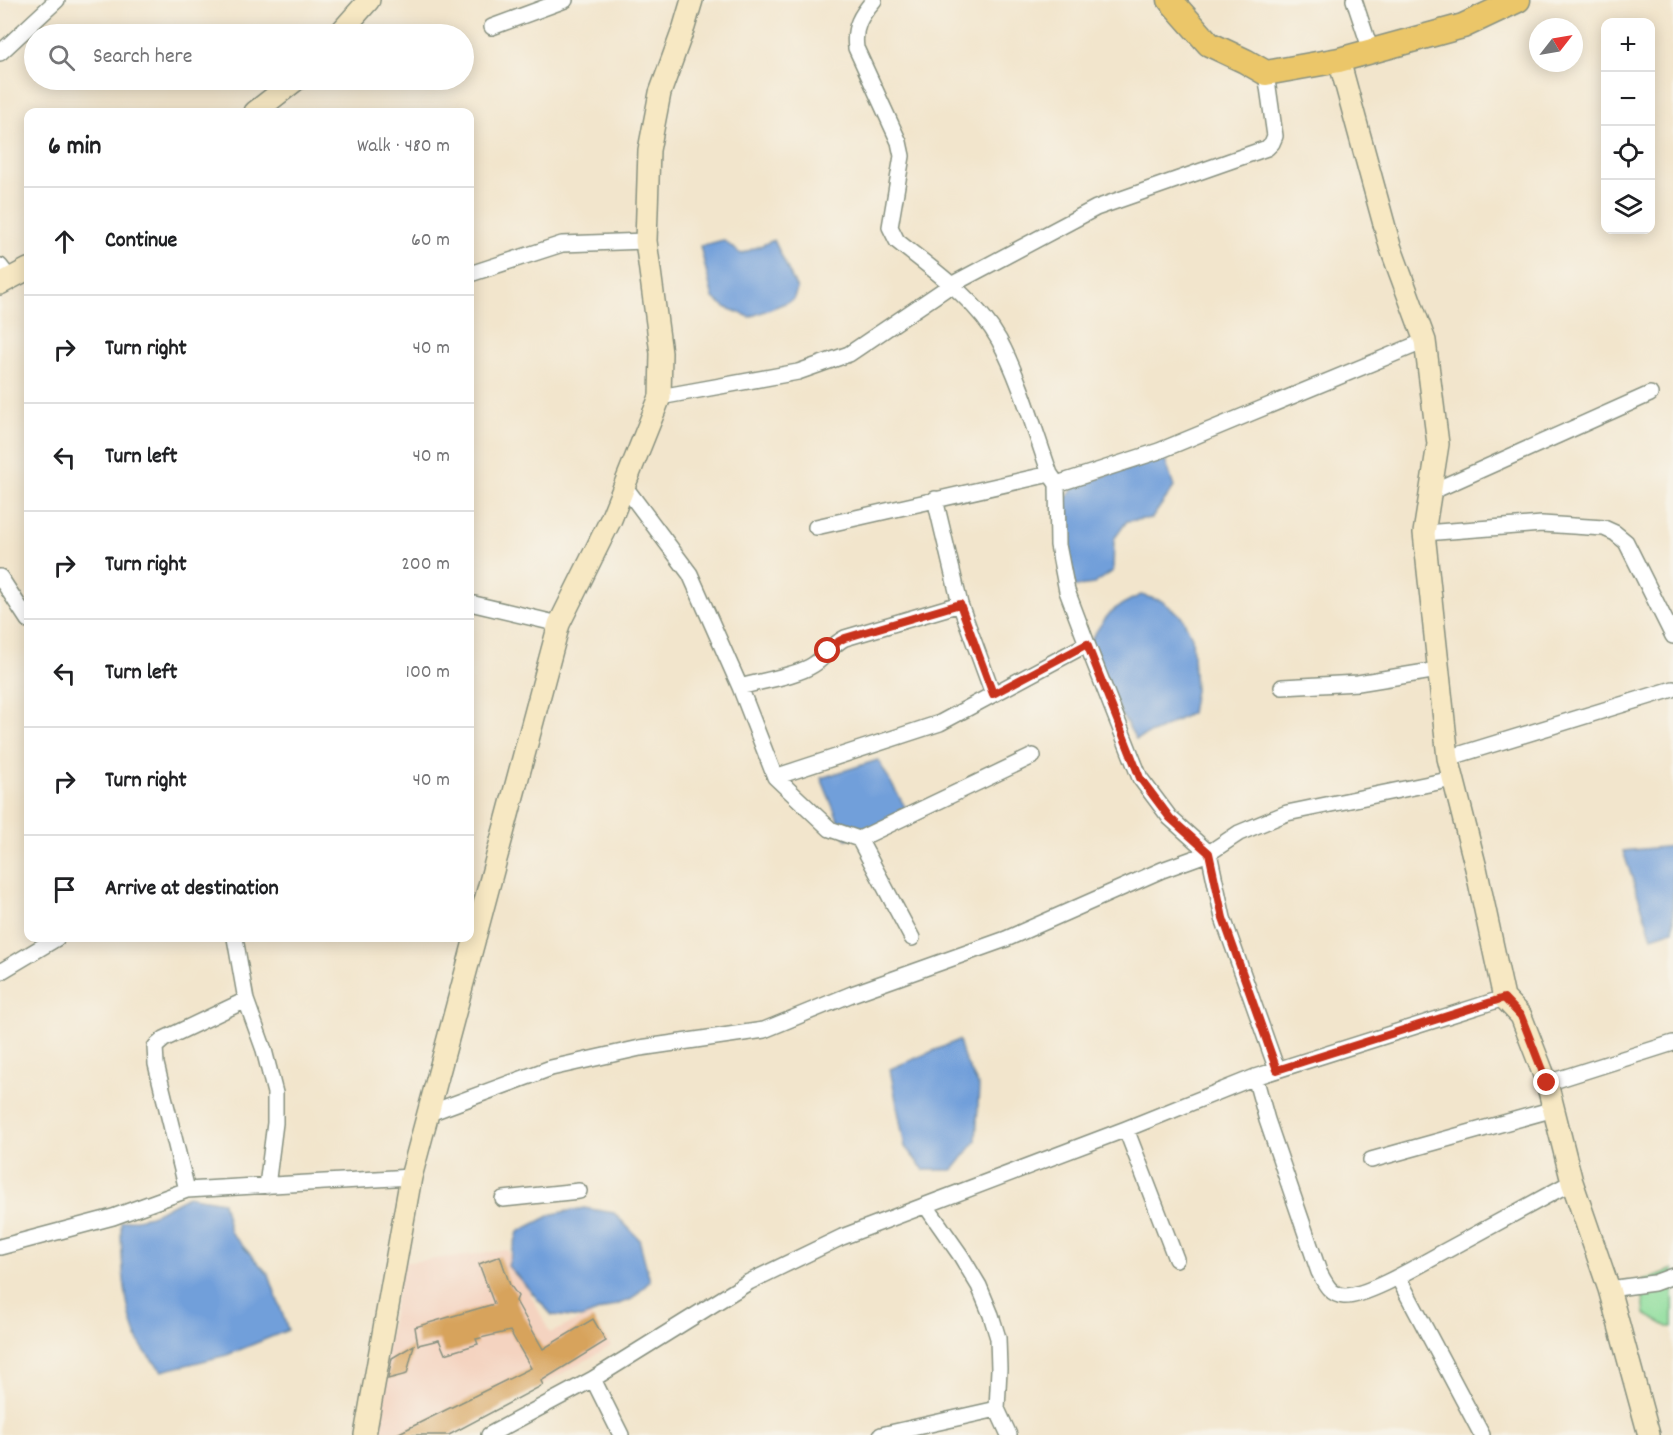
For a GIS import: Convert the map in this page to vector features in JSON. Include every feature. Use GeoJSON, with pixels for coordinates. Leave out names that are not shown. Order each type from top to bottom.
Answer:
{"type":"FeatureCollection","features":[{"type":"Feature","properties":{"kind":"main road"},"geometry":{"type":"LineString","coordinates":[[1170,0],[1209,44],[1266,73],[1339,60],[1463,26],[1518,0]]}},
{"type":"Feature","properties":{"kind":"street"},"geometry":{"type":"LineString","coordinates":[[31,24],[57,0]]}},
{"type":"Feature","properties":{"kind":"street"},"geometry":{"type":"LineString","coordinates":[[348,24],[369,0]]}},
{"type":"Feature","properties":{"kind":"street"},"geometry":{"type":"LineString","coordinates":[[492,27],[565,0]]}},
{"type":"Feature","properties":{"kind":"street"},"geometry":{"type":"LineString","coordinates":[[474,941],[560,624],[625,487],[660,397],[661,353],[646,241],[649,150],[660,93],[692,0]]}},
{"type":"Feature","properties":{"kind":"street"},"geometry":{"type":"LineString","coordinates":[[874,0],[859,20],[854,36],[856,48],[899,142],[902,156],[890,227],[897,242],[951,285],[978,313],[998,339],[1012,369],[1054,479],[1058,545],[1068,591],[1087,644],[1140,778],[1170,818],[1209,853],[1223,918],[1277,1070]]}},
{"type":"Feature","properties":{"kind":"street"},"geometry":{"type":"LineString","coordinates":[[1354,0],[1371,51]]}},
{"type":"Feature","properties":{"kind":"street"},"geometry":{"type":"LineString","coordinates":[[0,53],[24,31]]}},
{"type":"Feature","properties":{"kind":"street"},"geometry":{"type":"LineString","coordinates":[[1339,60],[1390,246],[1425,341],[1438,444],[1424,533],[1448,758],[1476,868],[1504,998],[1521,1016],[1547,1083],[1572,1182],[1609,1289],[1649,1435]]}},
{"type":"Feature","properties":{"kind":"street"},"geometry":{"type":"LineString","coordinates":[[660,397],[798,372],[849,354],[951,285],[1096,208],[1267,148],[1275,136],[1266,73]]}},
{"type":"Feature","properties":{"kind":"street"},"geometry":{"type":"LineString","coordinates":[[260,108],[283,90]]}},
{"type":"Feature","properties":{"kind":"street"},"geometry":{"type":"LineString","coordinates":[[474,273],[562,244],[646,241]]}},
{"type":"Feature","properties":{"kind":"street"},"geometry":{"type":"LineString","coordinates":[[3,276],[24,270]]}},
{"type":"Feature","properties":{"kind":"street"},"geometry":{"type":"LineString","coordinates":[[816,527],[935,498],[1054,479],[1159,451],[1425,341]]}},
{"type":"Feature","properties":{"kind":"street"},"geometry":{"type":"LineString","coordinates":[[1431,492],[1650,394]]}},
{"type":"Feature","properties":{"kind":"street"},"geometry":{"type":"LineString","coordinates":[[625,487],[690,574],[740,687],[775,777],[830,829],[859,839],[912,938]]}},
{"type":"Feature","properties":{"kind":"street"},"geometry":{"type":"LineString","coordinates":[[935,498],[960,604],[993,694]]}},
{"type":"Feature","properties":{"kind":"street"},"geometry":{"type":"LineString","coordinates":[[1424,533],[1542,524],[1604,528],[1615,532],[1626,542],[1673,636]]}},
{"type":"Feature","properties":{"kind":"street"},"geometry":{"type":"LineString","coordinates":[[0,577],[24,614]]}},
{"type":"Feature","properties":{"kind":"street"},"geometry":{"type":"LineString","coordinates":[[474,604],[560,624]]}},
{"type":"Feature","properties":{"kind":"street"},"geometry":{"type":"LineString","coordinates":[[740,687],[806,670],[845,638],[960,604]]}},
{"type":"Feature","properties":{"kind":"street"},"geometry":{"type":"LineString","coordinates":[[775,777],[940,723],[1087,644]]}},
{"type":"Feature","properties":{"kind":"street"},"geometry":{"type":"LineString","coordinates":[[1282,687],[1358,683],[1438,670]]}},
{"type":"Feature","properties":{"kind":"street"},"geometry":{"type":"LineString","coordinates":[[1448,758],[1673,689]]}},
{"type":"Feature","properties":{"kind":"street"},"geometry":{"type":"LineString","coordinates":[[859,839],[1033,756]]}},
{"type":"Feature","properties":{"kind":"street"},"geometry":{"type":"LineString","coordinates":[[427,1114],[551,1068],[640,1048],[764,1029],[852,994],[1006,939],[1162,870],[1209,853],[1239,833],[1287,813],[1453,779]]}},
{"type":"Feature","properties":{"kind":"street"},"geometry":{"type":"LineString","coordinates":[[0,972],[50,942]]}},
{"type":"Feature","properties":{"kind":"street"},"geometry":{"type":"LineString","coordinates":[[236,942],[246,1000],[264,1050],[275,1093],[275,1123],[267,1186]]}},
{"type":"Feature","properties":{"kind":"street"},"geometry":{"type":"LineString","coordinates":[[365,1435],[411,1177],[474,942]]}},
{"type":"Feature","properties":{"kind":"street"},"geometry":{"type":"LineString","coordinates":[[489,1435],[593,1378],[749,1282],[842,1238],[1255,1077],[1504,998]]}},
{"type":"Feature","properties":{"kind":"street"},"geometry":{"type":"LineString","coordinates":[[187,1190],[156,1064],[155,1047],[164,1039],[246,1000]]}},
{"type":"Feature","properties":{"kind":"street"},"geometry":{"type":"LineString","coordinates":[[1547,1083],[1673,1043]]}},
{"type":"Feature","properties":{"kind":"street"},"geometry":{"type":"LineString","coordinates":[[1255,1077],[1270,1131],[1319,1272],[1327,1287],[1334,1294],[1353,1295],[1398,1277],[1572,1182]]}},
{"type":"Feature","properties":{"kind":"street"},"geometry":{"type":"LineString","coordinates":[[1371,1160],[1554,1109]]}},
{"type":"Feature","properties":{"kind":"street"},"geometry":{"type":"LineString","coordinates":[[1126,1129],[1176,1259]]}},
{"type":"Feature","properties":{"kind":"street"},"geometry":{"type":"LineString","coordinates":[[0,1247],[113,1217],[187,1190],[411,1177]]}},
{"type":"Feature","properties":{"kind":"street"},"geometry":{"type":"LineString","coordinates":[[502,1199],[579,1191]]}},
{"type":"Feature","properties":{"kind":"street"},"geometry":{"type":"LineString","coordinates":[[926,1206],[979,1286],[991,1315],[998,1338],[997,1409],[1008,1435]]}},
{"type":"Feature","properties":{"kind":"street"},"geometry":{"type":"LineString","coordinates":[[1609,1289],[1654,1282],[1673,1276]]}},
{"type":"Feature","properties":{"kind":"street"},"geometry":{"type":"LineString","coordinates":[[1398,1277],[1482,1435]]}},
{"type":"Feature","properties":{"kind":"street"},"geometry":{"type":"LineString","coordinates":[[593,1378],[621,1435]]}},
{"type":"Feature","properties":{"kind":"street"},"geometry":{"type":"LineString","coordinates":[[881,1435],[997,1409]]}},
{"type":"Feature","properties":{"kind":"shaded area"},"geometry":{"type":"Polygon","coordinates":[[[508,1250],[550,1333],[590,1315],[611,1346],[452,1435],[373,1435],[401,1263],[508,1250]]]}},
{"type":"Feature","properties":{"kind":"green space"},"geometry":{"type":"Polygon","coordinates":[[[1673,1269],[1673,1327],[1668,1327],[1645,1314],[1641,1282],[1673,1269]]]}},
{"type":"Feature","properties":{"kind":"water"},"geometry":{"type":"Polygon","coordinates":[[[723,240],[741,254],[774,240],[797,289],[793,300],[750,317],[727,308],[713,298],[700,246],[723,240]]]}},
{"type":"Feature","properties":{"kind":"water"},"geometry":{"type":"Polygon","coordinates":[[[1164,456],[1174,487],[1152,518],[1127,521],[1114,539],[1113,571],[1094,584],[1070,587],[1061,527],[1063,501],[1075,487],[1147,460],[1164,456]]]}},
{"type":"Feature","properties":{"kind":"water"},"geometry":{"type":"Polygon","coordinates":[[[1141,595],[1162,601],[1182,617],[1192,637],[1195,690],[1191,713],[1136,739],[1120,712],[1089,643],[1110,613],[1141,595]]]}},
{"type":"Feature","properties":{"kind":"water"},"geometry":{"type":"Polygon","coordinates":[[[878,760],[912,819],[846,839],[821,778],[878,760]]]}},
{"type":"Feature","properties":{"kind":"water"},"geometry":{"type":"Polygon","coordinates":[[[1673,846],[1673,930],[1652,937],[1623,851],[1673,846]]]}},
{"type":"Feature","properties":{"kind":"water"},"geometry":{"type":"Polygon","coordinates":[[[959,1040],[964,1058],[979,1087],[976,1141],[953,1170],[924,1170],[905,1147],[890,1069],[959,1040]]]}},
{"type":"Feature","properties":{"kind":"water"},"geometry":{"type":"Polygon","coordinates":[[[188,1196],[223,1202],[230,1232],[269,1275],[288,1330],[227,1355],[162,1371],[144,1350],[132,1323],[123,1270],[121,1222],[151,1216],[188,1196]]]}},
{"type":"Feature","properties":{"kind":"water"},"geometry":{"type":"Polygon","coordinates":[[[584,1208],[614,1213],[639,1239],[650,1281],[632,1299],[581,1318],[552,1315],[508,1266],[518,1232],[553,1214],[584,1208]]]}},
{"type":"Feature","properties":{"kind":"building"},"geometry":{"type":"Polygon","coordinates":[[[500,1256],[510,1285],[518,1296],[516,1301],[543,1349],[593,1319],[606,1341],[541,1381],[543,1385],[449,1435],[395,1435],[531,1368],[510,1331],[476,1339],[478,1344],[445,1354],[439,1340],[418,1345],[415,1327],[494,1304],[479,1264],[500,1256]]]}},
{"type":"Feature","properties":{"kind":"building"},"geometry":{"type":"Polygon","coordinates":[[[414,1345],[407,1374],[388,1379],[392,1358],[414,1345]]]}},
{"type":"Feature","properties":{"kind":"route"},"geometry":{"type":"LineString","coordinates":[[828,651],[845,638],[960,604],[993,694],[1087,644],[1140,778],[1170,818],[1209,853],[1223,918],[1277,1070],[1504,998],[1521,1016],[1547,1083]]}}]}
